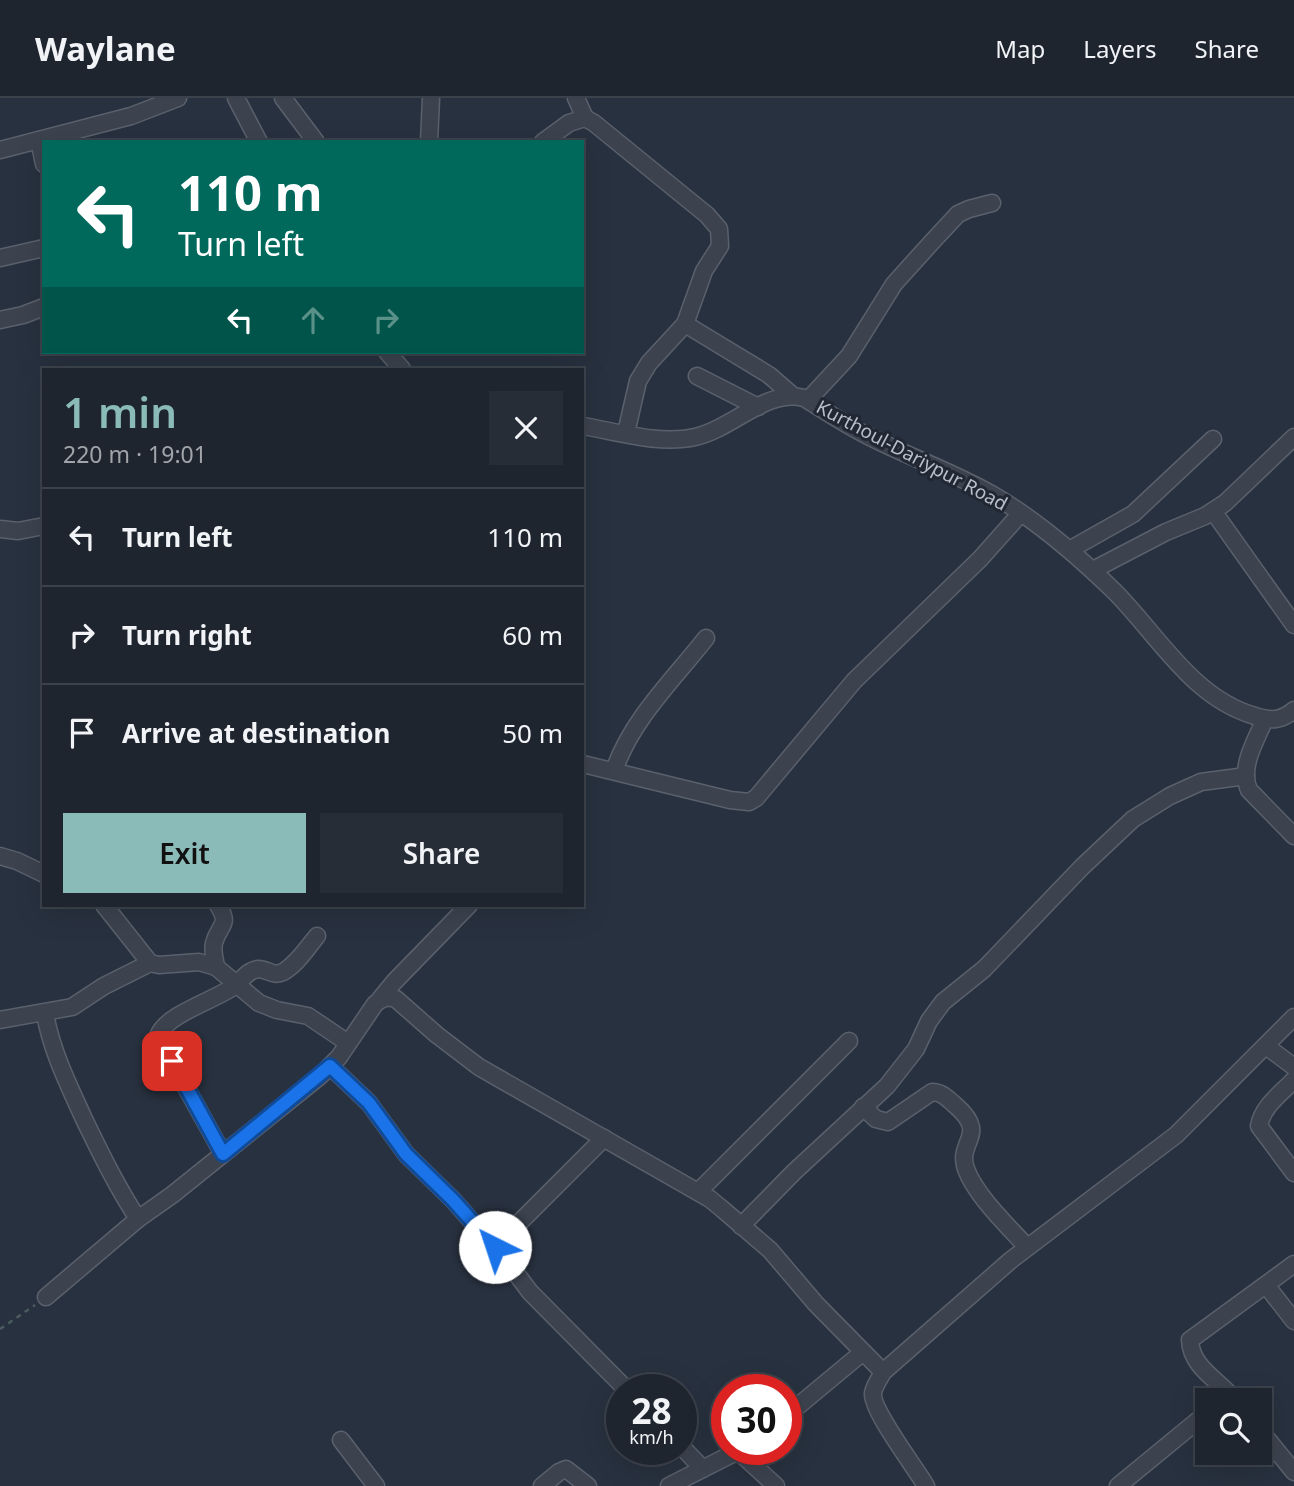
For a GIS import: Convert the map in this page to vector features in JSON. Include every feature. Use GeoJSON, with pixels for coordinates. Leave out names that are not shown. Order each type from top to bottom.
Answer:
{"type":"FeatureCollection","features":[{"type":"Feature","properties":{"kind":"street"},"geometry":{"type":"LineString","coordinates":[[0,150],[131,116],[178,98]]}},
{"type":"Feature","properties":{"kind":"street"},"geometry":{"type":"LineString","coordinates":[[283,98],[314,140]]}},
{"type":"Feature","properties":{"kind":"street"},"geometry":{"type":"LineString","coordinates":[[429,140],[431,98]]}},
{"type":"Feature","properties":{"kind":"street"},"geometry":{"type":"LineString","coordinates":[[576,98],[584,118],[594,123],[697,207],[719,229],[720,246],[704,271],[685,324],[649,363],[638,382],[626,433]]}},
{"type":"Feature","properties":{"kind":"street"},"geometry":{"type":"LineString","coordinates":[[239,99],[258,140]]}},
{"type":"Feature","properties":{"kind":"street"},"geometry":{"type":"LineString","coordinates":[[546,140],[569,123],[584,118]]}},
{"type":"Feature","properties":{"kind":"street"},"geometry":{"type":"LineString","coordinates":[[39,140],[42,154]]}},
{"type":"Feature","properties":{"kind":"street"},"geometry":{"type":"LineString","coordinates":[[808,400],[849,356],[894,284],[958,214],[992,203]]}},
{"type":"Feature","properties":{"kind":"street"},"geometry":{"type":"LineString","coordinates":[[0,258],[42,248]]}},
{"type":"Feature","properties":{"kind":"street"},"geometry":{"type":"LineString","coordinates":[[0,320],[42,308]]}},
{"type":"Feature","properties":{"kind":"street"},"geometry":{"type":"LineString","coordinates":[[685,324],[769,375],[792,395]]}},
{"type":"Feature","properties":{"kind":"street"},"geometry":{"type":"LineString","coordinates":[[389,354],[401,368]]}},
{"type":"Feature","properties":{"kind":"street"},"geometry":{"type":"LineString","coordinates":[[697,376],[758,407]]}},
{"type":"Feature","properties":{"kind":"street","name":"Kurthoul-Dariypur Road"},"geometry":{"type":"LineString","coordinates":[[584,426],[676,439],[692,438],[722,427],[777,397],[792,395],[808,400],[868,436],[966,480],[1021,513],[1071,549],[1093,570],[1203,690],[1224,705],[1265,719]]}},
{"type":"Feature","properties":{"kind":"street"},"geometry":{"type":"LineString","coordinates":[[1093,570],[1213,511],[1239,491],[1294,437]]}},
{"type":"Feature","properties":{"kind":"street"},"geometry":{"type":"LineString","coordinates":[[1071,549],[1133,514],[1213,439]]}},
{"type":"Feature","properties":{"kind":"street"},"geometry":{"type":"LineString","coordinates":[[1213,511],[1294,625]]}},
{"type":"Feature","properties":{"kind":"street"},"geometry":{"type":"LineString","coordinates":[[584,764],[730,800],[749,802],[756,799],[854,681],[979,559],[1021,513]]}},
{"type":"Feature","properties":{"kind":"street"},"geometry":{"type":"LineString","coordinates":[[0,529],[18,531],[42,526]]}},
{"type":"Feature","properties":{"kind":"street"},"geometry":{"type":"LineString","coordinates":[[614,771],[637,726],[706,638]]}},
{"type":"Feature","properties":{"kind":"street"},"geometry":{"type":"LineString","coordinates":[[1294,710],[1283,718],[1265,719],[1245,776],[1249,790],[1294,836]]}},
{"type":"Feature","properties":{"kind":"street"},"geometry":{"type":"LineString","coordinates":[[741,1226],[794,1172],[887,1086],[909,1058],[929,1021],[943,1002],[984,970],[1082,867],[1133,819],[1170,796],[1202,782],[1245,776]]}},
{"type":"Feature","properties":{"kind":"street"},"geometry":{"type":"LineString","coordinates":[[0,856],[42,873]]}},
{"type":"Feature","properties":{"kind":"street"},"geometry":{"type":"LineString","coordinates":[[106,907],[150,963],[159,965],[199,962],[216,967],[259,1003],[277,1010],[308,1016],[348,1043]]}},
{"type":"Feature","properties":{"kind":"street"},"geometry":{"type":"LineString","coordinates":[[216,967],[214,943],[224,926],[225,917],[219,907]]}},
{"type":"Feature","properties":{"kind":"street"},"geometry":{"type":"LineString","coordinates":[[46,1297],[138,1219],[163,1202],[330,1066],[394,982],[468,907]]}},
{"type":"Feature","properties":{"kind":"street"},"geometry":{"type":"LineString","coordinates":[[223,1154],[159,1034],[167,1022],[236,985],[243,977],[258,969],[280,974],[297,960],[317,936]]}},
{"type":"Feature","properties":{"kind":"street"},"geometry":{"type":"LineString","coordinates":[[0,1020],[72,1007],[104,986],[150,963]]}},
{"type":"Feature","properties":{"kind":"street"},"geometry":{"type":"LineString","coordinates":[[380,999],[396,999],[479,1067],[698,1192],[721,1208],[771,1250],[810,1297],[883,1372]]}},
{"type":"Feature","properties":{"kind":"street"},"geometry":{"type":"LineString","coordinates":[[45,1013],[57,1060],[109,1171],[138,1219]]}},
{"type":"Feature","properties":{"kind":"street"},"geometry":{"type":"LineString","coordinates":[[926,1486],[874,1402],[873,1392],[883,1372],[1027,1247],[1176,1135],[1294,1017]]}},
{"type":"Feature","properties":{"kind":"street"},"geometry":{"type":"LineString","coordinates":[[698,1192],[849,1041]]}},
{"type":"Feature","properties":{"kind":"street"},"geometry":{"type":"LineString","coordinates":[[1266,1046],[1294,1067]]}},
{"type":"Feature","properties":{"kind":"street"},"geometry":{"type":"LineString","coordinates":[[330,1066],[369,1103],[406,1154],[453,1200],[530,1292],[611,1374]]}},
{"type":"Feature","properties":{"kind":"street"},"geometry":{"type":"LineString","coordinates":[[1294,1080],[1266,1109],[1259,1126],[1294,1173]]}},
{"type":"Feature","properties":{"kind":"street"},"geometry":{"type":"LineString","coordinates":[[863,1107],[876,1119],[888,1122],[932,1092],[938,1092],[959,1108],[971,1122],[972,1129],[965,1160],[966,1169],[983,1196],[1027,1247]]}},
{"type":"Feature","properties":{"kind":"street"},"geometry":{"type":"LineString","coordinates":[[495,1247],[604,1138]]}},
{"type":"Feature","properties":{"kind":"street"},"geometry":{"type":"LineString","coordinates":[[1220,1388],[1194,1358],[1190,1340],[1294,1264]]}},
{"type":"Feature","properties":{"kind":"street"},"geometry":{"type":"LineString","coordinates":[[1266,1286],[1294,1321]]}},
{"type":"Feature","properties":{"kind":"street"},"geometry":{"type":"LineString","coordinates":[[802,1403],[863,1352]]}},
{"type":"Feature","properties":{"kind":"street"},"geometry":{"type":"LineString","coordinates":[[1118,1486],[1195,1423]]}},
{"type":"Feature","properties":{"kind":"street"},"geometry":{"type":"LineString","coordinates":[[341,1440],[376,1486]]}},
{"type":"Feature","properties":{"kind":"street"},"geometry":{"type":"LineString","coordinates":[[1272,1445],[1294,1472]]}},
{"type":"Feature","properties":{"kind":"street"},"geometry":{"type":"LineString","coordinates":[[697,1463],[703,1469]]}},
{"type":"Feature","properties":{"kind":"street"},"geometry":{"type":"LineString","coordinates":[[670,1486],[711,1465]]}},
{"type":"Feature","properties":{"kind":"street"},"geometry":{"type":"LineString","coordinates":[[755,1465],[776,1486]]}},
{"type":"Feature","properties":{"kind":"street"},"geometry":{"type":"LineString","coordinates":[[542,1486],[566,1469],[588,1486]]}},
{"type":"Feature","properties":{"kind":"path"},"geometry":{"type":"LineString","coordinates":[[0,1329],[46,1297]]}},
{"type":"Feature","properties":{"kind":"route"},"geometry":{"type":"LineString","coordinates":[[172,1061],[223,1154],[330,1066],[380,1115],[406,1154],[453,1200],[495,1247]]}}]}
